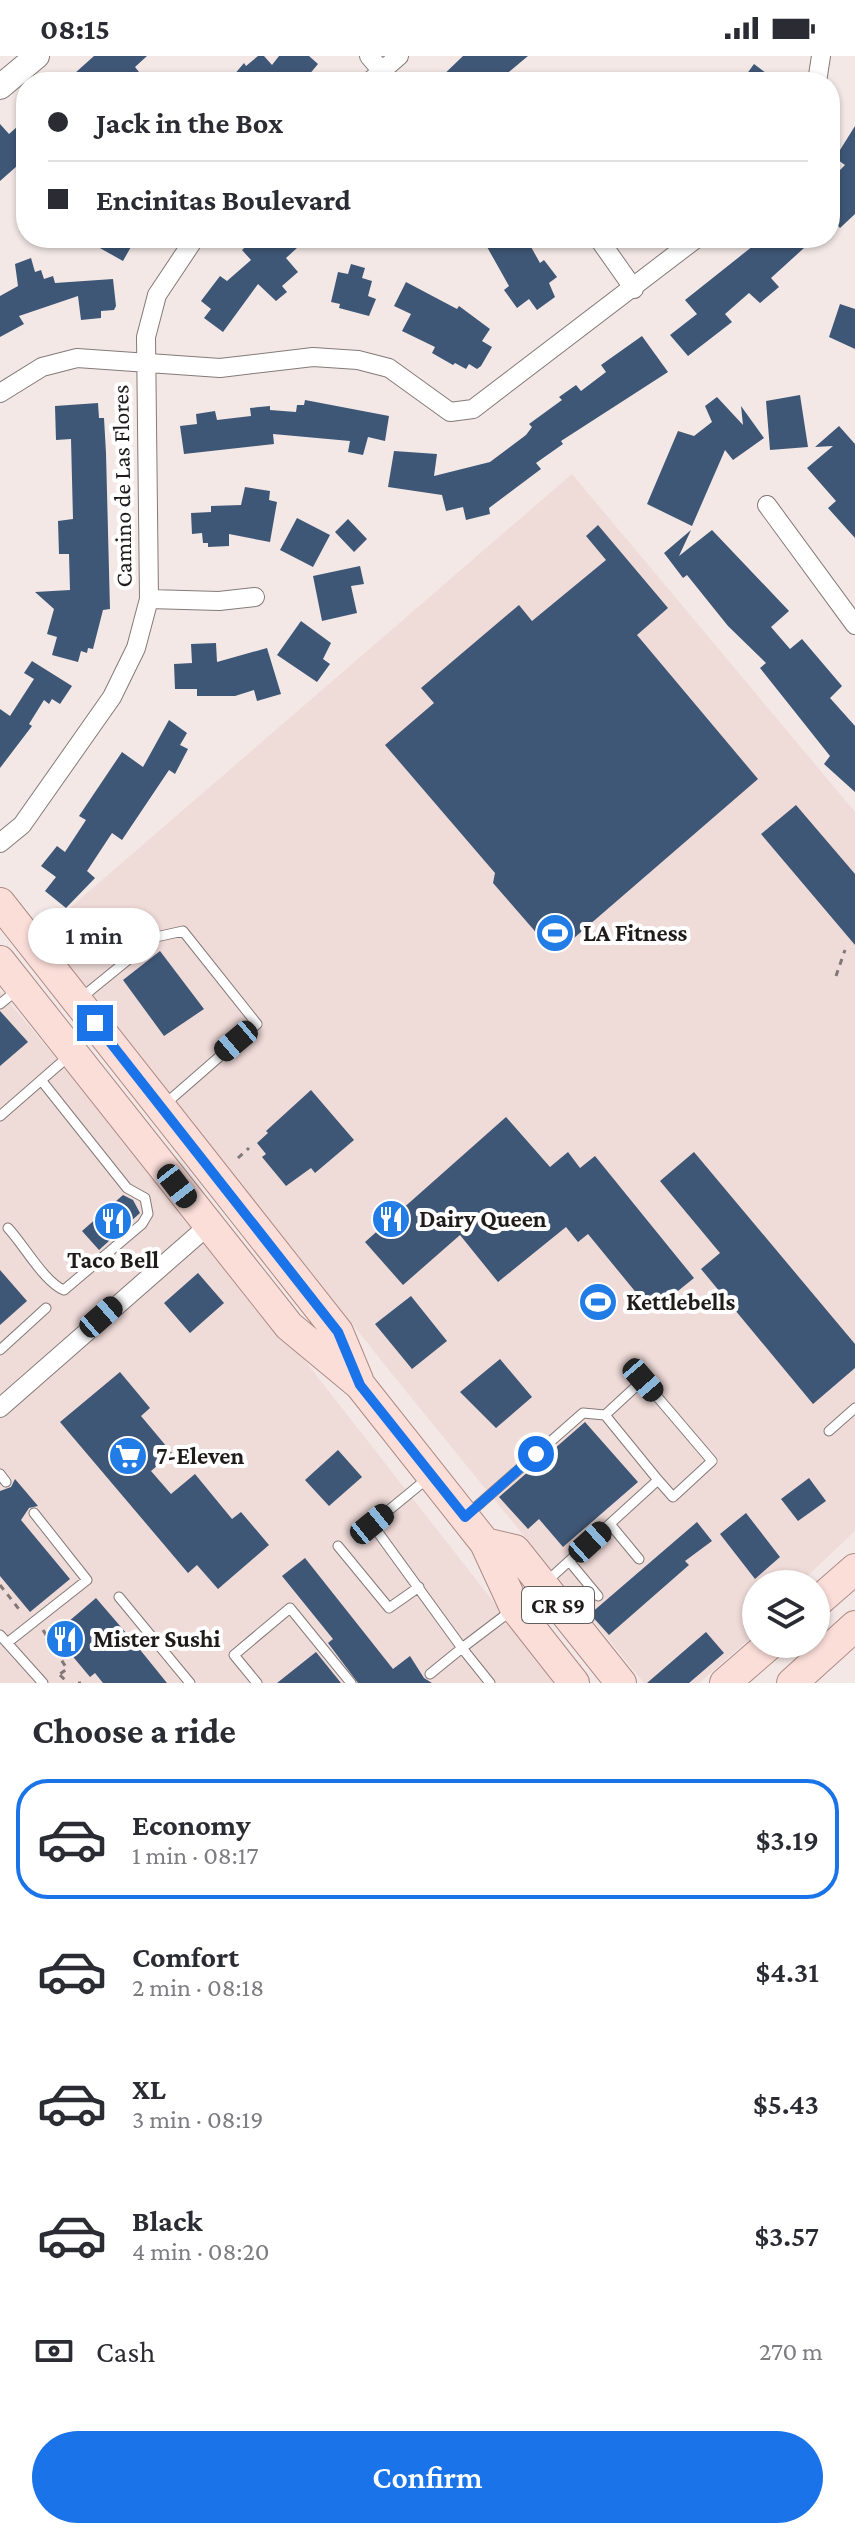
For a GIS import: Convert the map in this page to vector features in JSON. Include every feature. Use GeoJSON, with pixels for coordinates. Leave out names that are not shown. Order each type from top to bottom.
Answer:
{"type":"FeatureCollection","features":[{"type":"Feature","properties":{"kind":"main road"},"geometry":{"type":"LineString","coordinates":[[0,903],[338,1332],[360,1385]]}},
{"type":"Feature","properties":{"kind":"main road","name":"CR S9"},"geometry":{"type":"LineString","coordinates":[[0,961],[10,996],[73,1053],[289,1326],[360,1385],[465,1517],[485,1543],[515,1608],[574,1683]]}},
{"type":"Feature","properties":{"kind":"main road","name":"CR S9"},"geometry":{"type":"LineString","coordinates":[[485,1543],[515,1550],[621,1683]]}},
{"type":"Feature","properties":{"kind":"main road"},"geometry":{"type":"LineString","coordinates":[[830,1591],[855,1569]]}},
{"type":"Feature","properties":{"kind":"main road"},"geometry":{"type":"LineString","coordinates":[[792,1683],[855,1626]]}},
{"type":"Feature","properties":{"kind":"main road"},"geometry":{"type":"LineString","coordinates":[[725,1683],[754,1658]]}},
{"type":"Feature","properties":{"kind":"street"},"geometry":{"type":"LineString","coordinates":[[18,72],[37,56]]}},
{"type":"Feature","properties":{"kind":"street"},"geometry":{"type":"LineString","coordinates":[[381,72],[399,56]]}},
{"type":"Feature","properties":{"kind":"street"},"geometry":{"type":"LineString","coordinates":[[0,87],[16,74]]}},
{"type":"Feature","properties":{"kind":"street","name":"Camino de Las Flores"},"geometry":{"type":"LineString","coordinates":[[0,843],[22,825],[112,697],[136,648],[149,599],[144,363],[157,295],[188,248]]}},
{"type":"Feature","properties":{"kind":"street"},"geometry":{"type":"LineString","coordinates":[[605,248],[634,289]]}},
{"type":"Feature","properties":{"kind":"street"},"geometry":{"type":"LineString","coordinates":[[0,393],[42,367],[77,358],[220,368],[313,357],[358,360],[389,368],[450,412],[473,409],[685,248]]}},
{"type":"Feature","properties":{"kind":"street"},"geometry":{"type":"LineString","coordinates":[[767,505],[855,625]]}},
{"type":"Feature","properties":{"kind":"street"},"geometry":{"type":"LineString","coordinates":[[149,599],[219,601],[255,597]]}},
{"type":"Feature","properties":{"kind":"street"},"geometry":{"type":"LineString","coordinates":[[0,1408],[209,1225]]}},
{"type":"Feature","properties":{"kind":"lane"},"geometry":{"type":"LineString","coordinates":[[77,1001],[156,937],[183,931],[257,1024],[162,1107]]}},
{"type":"Feature","properties":{"kind":"lane"},"geometry":{"type":"LineString","coordinates":[[0,1116],[73,1053]]}},
{"type":"Feature","properties":{"kind":"lane"},"geometry":{"type":"LineString","coordinates":[[8,1228],[39,1264],[53,1286],[64,1290],[142,1224],[148,1214],[145,1198],[127,1188],[41,1080]]}},
{"type":"Feature","properties":{"kind":"lane"},"geometry":{"type":"LineString","coordinates":[[0,1350],[46,1308]]}},
{"type":"Feature","properties":{"kind":"lane"},"geometry":{"type":"LineString","coordinates":[[465,1517],[583,1413],[605,1415],[673,1497],[712,1461],[643,1380],[605,1415]]}},
{"type":"Feature","properties":{"kind":"lane"},"geometry":{"type":"LineString","coordinates":[[829,1431],[855,1408]]}},
{"type":"Feature","properties":{"kind":"lane"},"geometry":{"type":"LineString","coordinates":[[431,1476],[372,1524],[490,1683]]}},
{"type":"Feature","properties":{"kind":"lane"},"geometry":{"type":"LineString","coordinates":[[543,1585],[658,1480]]}},
{"type":"Feature","properties":{"kind":"lane"},"geometry":{"type":"LineString","coordinates":[[34,1513],[87,1580],[3,1639],[43,1683]]}},
{"type":"Feature","properties":{"kind":"lane"},"geometry":{"type":"LineString","coordinates":[[610,1524],[639,1559]]}},
{"type":"Feature","properties":{"kind":"lane"},"geometry":{"type":"LineString","coordinates":[[338,1546],[389,1608],[419,1587]]}},
{"type":"Feature","properties":{"kind":"lane"},"geometry":{"type":"LineString","coordinates":[[569,1561],[598,1596]]}},
{"type":"Feature","properties":{"kind":"lane"},"geometry":{"type":"LineString","coordinates":[[119,1597],[190,1683]]}},
{"type":"Feature","properties":{"kind":"lane"},"geometry":{"type":"LineString","coordinates":[[257,1683],[234,1655],[290,1608],[351,1683]]}},
{"type":"Feature","properties":{"kind":"lane"},"geometry":{"type":"LineString","coordinates":[[430,1674],[515,1608]]}},
{"type":"Feature","properties":{"kind":"path"},"geometry":{"type":"LineString","coordinates":[[584,928],[593,940]]}},
{"type":"Feature","properties":{"kind":"path"},"geometry":{"type":"LineString","coordinates":[[836,976],[845,950]]}},
{"type":"Feature","properties":{"kind":"path"},"geometry":{"type":"LineString","coordinates":[[238,1158],[249,1148]]}},
{"type":"Feature","properties":{"kind":"path"},"geometry":{"type":"LineString","coordinates":[[67,1669],[58,1676],[68,1683]]}},
{"type":"Feature","properties":{"kind":"shaded area"},"geometry":{"type":"Polygon","coordinates":[[[572,474],[855,812],[855,1531],[814,1570],[742,1570],[742,1645],[699,1683],[644,1683],[392,1374],[42,932],[572,474]]]}},
{"type":"Feature","properties":{"kind":"shaded area"},"geometry":{"type":"Polygon","coordinates":[[[0,991],[262,1306],[557,1683],[0,1683],[0,991]]]}},
{"type":"Feature","properties":{"kind":"building"},"geometry":{"type":"Polygon","coordinates":[[[94,56],[147,56],[135,67],[139,72],[76,72],[94,56]]]}},
{"type":"Feature","properties":{"kind":"building"},"geometry":{"type":"Polygon","coordinates":[[[258,56],[264,56],[272,65],[279,56],[309,56],[318,64],[311,72],[236,72],[244,63],[246,66],[258,56]]]}},
{"type":"Feature","properties":{"kind":"building"},"geometry":{"type":"Polygon","coordinates":[[[463,56],[528,56],[509,72],[446,72],[463,56]]]}},
{"type":"Feature","properties":{"kind":"building"},"geometry":{"type":"Polygon","coordinates":[[[754,64],[765,72],[748,72],[754,64]]]}},
{"type":"Feature","properties":{"kind":"building"},"geometry":{"type":"Polygon","coordinates":[[[0,124],[9,134],[16,128],[16,167],[0,181],[0,124]]]}},
{"type":"Feature","properties":{"kind":"building"},"geometry":{"type":"Polygon","coordinates":[[[855,126],[855,214],[840,228],[840,170],[845,165],[840,162],[840,150],[855,126]]]}},
{"type":"Feature","properties":{"kind":"building"},"geometry":{"type":"Polygon","coordinates":[[[100,248],[130,248],[123,261],[100,248]]]}},
{"type":"Feature","properties":{"kind":"building"},"geometry":{"type":"Polygon","coordinates":[[[297,248],[286,258],[298,272],[282,286],[287,292],[276,301],[258,284],[223,332],[204,318],[211,309],[201,301],[220,276],[227,281],[251,260],[242,250],[297,248]]]}},
{"type":"Feature","properties":{"kind":"building"},"geometry":{"type":"Polygon","coordinates":[[[488,248],[532,248],[540,263],[544,260],[557,277],[549,283],[555,297],[537,310],[529,299],[517,308],[504,290],[509,286],[488,248]]]}},
{"type":"Feature","properties":{"kind":"building"},"geometry":{"type":"Polygon","coordinates":[[[750,248],[804,248],[771,278],[779,287],[760,303],[749,293],[725,314],[732,322],[688,356],[670,335],[697,314],[685,300],[750,248]]]}},
{"type":"Feature","properties":{"kind":"building"},"geometry":{"type":"Polygon","coordinates":[[[31,258],[35,272],[41,270],[44,279],[53,276],[55,283],[113,279],[114,310],[101,311],[101,318],[81,320],[78,296],[19,316],[24,324],[0,337],[0,296],[18,286],[15,264],[31,258]]]}},
{"type":"Feature","properties":{"kind":"building"},"geometry":{"type":"Polygon","coordinates":[[[351,264],[365,268],[362,278],[372,281],[368,296],[376,299],[369,316],[339,308],[340,304],[331,302],[338,272],[348,274],[351,264]]]}},
{"type":"Feature","properties":{"kind":"building"},"geometry":{"type":"Polygon","coordinates":[[[406,282],[457,309],[459,306],[490,329],[482,341],[492,347],[481,366],[477,369],[469,364],[466,369],[455,363],[453,365],[432,353],[435,347],[402,331],[411,314],[394,306],[406,282]]]}},
{"type":"Feature","properties":{"kind":"building"},"geometry":{"type":"Polygon","coordinates":[[[840,304],[855,309],[855,349],[829,337],[840,304]]]}},
{"type":"Feature","properties":{"kind":"building"},"geometry":{"type":"Polygon","coordinates":[[[642,336],[668,372],[561,441],[563,444],[536,463],[541,469],[489,508],[490,514],[466,520],[463,507],[446,511],[442,495],[388,487],[394,451],[437,454],[434,476],[490,462],[526,435],[532,427],[529,424],[562,400],[559,397],[576,385],[581,391],[606,372],[601,365],[642,336]]]}},
{"type":"Feature","properties":{"kind":"building"},"geometry":{"type":"Polygon","coordinates":[[[800,395],[808,447],[770,450],[766,401],[800,395]]]}},
{"type":"Feature","properties":{"kind":"building"},"geometry":{"type":"Polygon","coordinates":[[[717,397],[743,425],[741,406],[764,438],[733,460],[725,450],[692,526],[647,504],[678,431],[694,436],[712,422],[705,406],[717,397]]]}},
{"type":"Feature","properties":{"kind":"building"},"geometry":{"type":"Polygon","coordinates":[[[305,400],[389,416],[385,441],[368,437],[363,455],[348,452],[350,441],[273,434],[274,444],[184,454],[180,426],[197,424],[196,414],[215,411],[217,420],[251,416],[250,408],[270,406],[270,410],[296,412],[297,405],[304,405],[305,400]]]}},
{"type":"Feature","properties":{"kind":"building"},"geometry":{"type":"Polygon","coordinates":[[[98,403],[99,418],[104,418],[110,609],[103,610],[93,649],[88,648],[87,653],[81,651],[78,662],[52,655],[57,637],[47,634],[54,609],[35,592],[70,590],[69,554],[59,554],[58,521],[73,519],[71,439],[56,440],[55,406],[98,403]]]}},
{"type":"Feature","properties":{"kind":"building"},"geometry":{"type":"Polygon","coordinates":[[[839,426],[855,444],[855,538],[828,508],[836,501],[807,468],[833,446],[815,447],[839,426]]]}},
{"type":"Feature","properties":{"kind":"building"},"geometry":{"type":"Polygon","coordinates":[[[245,487],[270,491],[269,500],[277,502],[270,542],[229,534],[229,546],[208,547],[208,543],[203,543],[202,533],[192,534],[191,513],[211,512],[211,506],[241,505],[245,487]]]}},
{"type":"Feature","properties":{"kind":"building"},"geometry":{"type":"Polygon","coordinates":[[[297,518],[330,535],[313,567],[280,550],[297,518]]]}},
{"type":"Feature","properties":{"kind":"building"},"geometry":{"type":"Polygon","coordinates":[[[348,519],[367,539],[354,552],[335,532],[348,519]]]}},
{"type":"Feature","properties":{"kind":"building"},"geometry":{"type":"Polygon","coordinates":[[[598,525],[668,608],[637,635],[758,779],[574,938],[540,937],[493,883],[495,873],[385,745],[434,703],[421,688],[519,605],[532,621],[606,560],[586,536],[598,525]]]}},
{"type":"Feature","properties":{"kind":"building"},"geometry":{"type":"Polygon","coordinates":[[[691,530],[679,556],[712,530],[789,611],[771,627],[790,649],[802,639],[842,686],[830,698],[855,726],[855,792],[824,764],[830,756],[760,668],[766,663],[728,626],[687,575],[683,578],[664,553],[691,530]]]}},
{"type":"Feature","properties":{"kind":"building"},"geometry":{"type":"Polygon","coordinates":[[[360,566],[364,584],[351,586],[357,613],[322,621],[313,576],[360,566]]]}},
{"type":"Feature","properties":{"kind":"building"},"geometry":{"type":"Polygon","coordinates":[[[301,621],[331,643],[323,659],[330,664],[317,682],[277,655],[301,621]]]}},
{"type":"Feature","properties":{"kind":"building"},"geometry":{"type":"Polygon","coordinates":[[[216,643],[217,662],[267,648],[281,694],[257,701],[254,690],[235,696],[197,696],[197,689],[175,689],[174,664],[192,663],[191,644],[216,643]]]}},
{"type":"Feature","properties":{"kind":"building"},"geometry":{"type":"Polygon","coordinates":[[[32,661],[72,686],[60,704],[52,699],[49,704],[44,700],[29,724],[32,726],[0,768],[0,709],[10,716],[34,679],[24,673],[32,661]]]}},
{"type":"Feature","properties":{"kind":"building"},"geometry":{"type":"Polygon","coordinates":[[[169,720],[187,733],[180,745],[188,749],[175,774],[169,770],[122,840],[112,833],[87,871],[95,878],[66,908],[45,891],[56,877],[41,866],[57,846],[65,852],[86,820],[79,816],[122,752],[143,767],[169,720]]]}},
{"type":"Feature","properties":{"kind":"building"},"geometry":{"type":"Polygon","coordinates":[[[796,805],[855,874],[855,945],[761,834],[796,805]]]}},
{"type":"Feature","properties":{"kind":"building"},"geometry":{"type":"Polygon","coordinates":[[[160,951],[204,1009],[164,1036],[123,980],[160,951]]]}},
{"type":"Feature","properties":{"kind":"building"},"geometry":{"type":"Polygon","coordinates":[[[0,1011],[28,1042],[0,1066],[0,1011]]]}},
{"type":"Feature","properties":{"kind":"building"},"geometry":{"type":"Polygon","coordinates":[[[311,1090],[354,1140],[315,1173],[311,1168],[286,1186],[262,1157],[266,1154],[257,1143],[311,1090]]]}},
{"type":"Feature","properties":{"kind":"building"},"geometry":{"type":"Polygon","coordinates":[[[506,1117],[550,1167],[568,1152],[580,1168],[595,1156],[694,1278],[652,1312],[588,1234],[578,1242],[566,1227],[498,1282],[460,1235],[403,1285],[365,1242],[506,1117]]]}},
{"type":"Feature","properties":{"kind":"building"},"geometry":{"type":"Polygon","coordinates":[[[694,1152],[855,1344],[855,1368],[813,1404],[701,1269],[720,1253],[660,1181],[694,1152]]]}},
{"type":"Feature","properties":{"kind":"building","name":"Taco Bell"},"geometry":{"type":"Polygon","coordinates":[[[123,1195],[133,1200],[140,1213],[99,1250],[82,1231],[123,1195]]]}},
{"type":"Feature","properties":{"kind":"building"},"geometry":{"type":"Polygon","coordinates":[[[0,1270],[27,1301],[0,1325],[0,1270]]]}},
{"type":"Feature","properties":{"kind":"building"},"geometry":{"type":"Polygon","coordinates":[[[198,1273],[224,1303],[190,1333],[164,1303],[198,1273]]]}},
{"type":"Feature","properties":{"kind":"building"},"geometry":{"type":"Polygon","coordinates":[[[411,1296],[447,1341],[412,1369],[375,1324],[411,1296]]]}},
{"type":"Feature","properties":{"kind":"building"},"geometry":{"type":"Polygon","coordinates":[[[500,1359],[532,1397],[496,1428],[460,1392],[500,1359]]]}},
{"type":"Feature","properties":{"kind":"building"},"geometry":{"type":"Polygon","coordinates":[[[120,1372],[150,1408],[141,1416],[172,1453],[151,1471],[171,1494],[195,1474],[232,1519],[241,1512],[269,1545],[218,1589],[197,1565],[188,1573],[60,1422],[120,1372]]]}},
{"type":"Feature","properties":{"kind":"building"},"geometry":{"type":"Polygon","coordinates":[[[585,1422],[638,1482],[563,1547],[539,1519],[528,1529],[499,1497],[585,1422]]]}},
{"type":"Feature","properties":{"kind":"building"},"geometry":{"type":"Polygon","coordinates":[[[338,1450],[362,1477],[329,1506],[305,1480],[338,1450]]]}},
{"type":"Feature","properties":{"kind":"building"},"geometry":{"type":"Polygon","coordinates":[[[809,1478],[826,1501],[798,1521],[781,1499],[809,1478]]]}},
{"type":"Feature","properties":{"kind":"building"},"geometry":{"type":"Polygon","coordinates":[[[15,1479],[38,1506],[29,1508],[21,1520],[70,1579],[30,1612],[0,1576],[0,1491],[11,1487],[15,1479]]]}},
{"type":"Feature","properties":{"kind":"building"},"geometry":{"type":"Polygon","coordinates":[[[746,1513],[780,1557],[765,1570],[748,1570],[720,1534],[746,1513]]]}},
{"type":"Feature","properties":{"kind":"building"},"geometry":{"type":"Polygon","coordinates":[[[697,1522],[712,1541],[685,1561],[689,1565],[609,1635],[590,1614],[697,1522]]]}},
{"type":"Feature","properties":{"kind":"building"},"geometry":{"type":"Polygon","coordinates":[[[305,1558],[393,1669],[410,1656],[424,1678],[432,1683],[358,1683],[328,1643],[333,1639],[282,1576],[305,1558]]]}},
{"type":"Feature","properties":{"kind":"building"},"geometry":{"type":"Polygon","coordinates":[[[96,1598],[167,1683],[103,1683],[95,1673],[90,1677],[54,1634],[96,1598]]]}},
{"type":"Feature","properties":{"kind":"building"},"geometry":{"type":"Polygon","coordinates":[[[706,1632],[724,1653],[689,1683],[647,1683],[706,1632]]]}},
{"type":"Feature","properties":{"kind":"building"},"geometry":{"type":"Polygon","coordinates":[[[316,1652],[341,1683],[277,1683],[316,1652]]]}},
{"type":"Feature","properties":{"kind":"place","name":"LA Fitness"},"geometry":{"type":"Point","coordinates":[555,933]}},
{"type":"Feature","properties":{"kind":"place","name":"Dairy Queen"},"geometry":{"type":"Point","coordinates":[391,1219]}},
{"type":"Feature","properties":{"kind":"place","name":"Taco Bell"},"geometry":{"type":"Point","coordinates":[113,1221]}},
{"type":"Feature","properties":{"kind":"place","name":"Kettlebells"},"geometry":{"type":"Point","coordinates":[598,1302]}},
{"type":"Feature","properties":{"kind":"place","name":"7-Eleven"},"geometry":{"type":"Point","coordinates":[128,1456]}},
{"type":"Feature","properties":{"kind":"place","name":"Mister Sushi"},"geometry":{"type":"Point","coordinates":[65,1639]}},
{"type":"Feature","properties":{"kind":"route"},"geometry":{"type":"LineString","coordinates":[[95,1023],[338,1332],[360,1385],[465,1517],[536,1454]]}}]}
